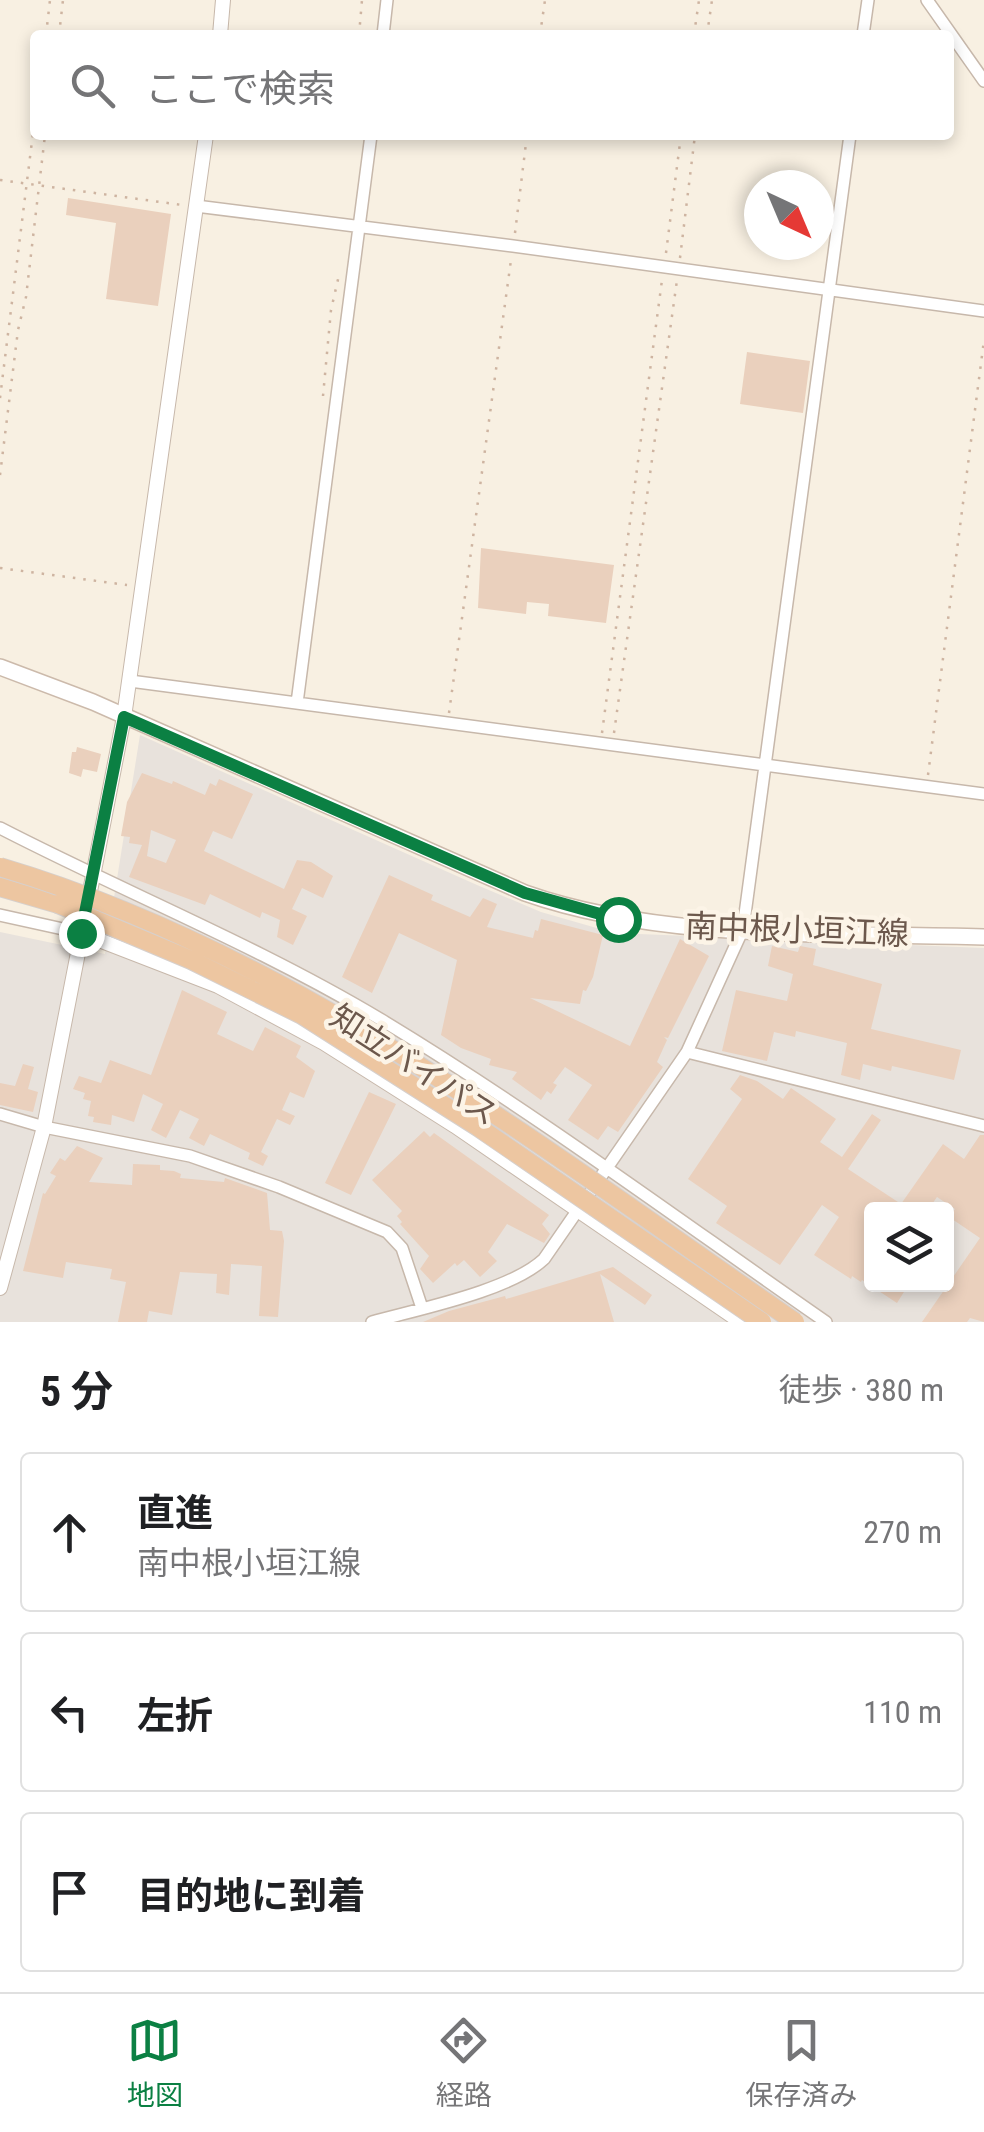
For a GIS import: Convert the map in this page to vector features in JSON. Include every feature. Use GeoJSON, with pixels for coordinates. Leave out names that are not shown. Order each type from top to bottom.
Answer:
{"type":"FeatureCollection","features":[{"type":"Feature","properties":{"kind":"highway"},"geometry":{"type":"LineString","coordinates":[[0,856],[62,879],[115,907]]}},
{"type":"Feature","properties":{"kind":"highway","name":"知立バイパス"},"geometry":{"type":"LineString","coordinates":[[0,867],[115,907],[252,969],[364,1031],[795,1322]]}},
{"type":"Feature","properties":{"kind":"highway","name":"知立バイパス"},"geometry":{"type":"LineString","coordinates":[[0,889],[58,904],[192,960],[302,1016],[478,1127],[762,1322]]}},
{"type":"Feature","properties":{"kind":"main road","name":"南中根小垣江線"},"geometry":{"type":"LineString","coordinates":[[0,667],[554,903],[656,924],[984,937]]}},
{"type":"Feature","properties":{"kind":"street"},"geometry":{"type":"LineString","coordinates":[[221,30],[224,0]]}},
{"type":"Feature","properties":{"kind":"street"},"geometry":{"type":"LineString","coordinates":[[384,30],[387,0]]}},
{"type":"Feature","properties":{"kind":"street"},"geometry":{"type":"LineString","coordinates":[[864,30],[868,0]]}},
{"type":"Feature","properties":{"kind":"street"},"geometry":{"type":"LineString","coordinates":[[927,0],[948,30]]}},
{"type":"Feature","properties":{"kind":"street"},"geometry":{"type":"LineString","coordinates":[[954,39],[984,82]]}},
{"type":"Feature","properties":{"kind":"street"},"geometry":{"type":"LineString","coordinates":[[0,1288],[44,1127],[124,717],[205,140]]}},
{"type":"Feature","properties":{"kind":"street"},"geometry":{"type":"LineString","coordinates":[[297,704],[370,140]]}},
{"type":"Feature","properties":{"kind":"street"},"geometry":{"type":"LineString","coordinates":[[372,1322],[508,1281],[535,1268],[687,1052],[743,929],[849,140]]}},
{"type":"Feature","properties":{"kind":"street"},"geometry":{"type":"LineString","coordinates":[[196,206],[984,311]]}},
{"type":"Feature","properties":{"kind":"street"},"geometry":{"type":"LineString","coordinates":[[130,681],[984,794]]}},
{"type":"Feature","properties":{"kind":"street"},"geometry":{"type":"LineString","coordinates":[[0,828],[93,876],[209,927],[362,1009],[469,1075],[826,1322]]}},
{"type":"Feature","properties":{"kind":"street"},"geometry":{"type":"LineString","coordinates":[[0,916],[81,933],[218,986],[277,1016],[455,1126],[741,1322]]}},
{"type":"Feature","properties":{"kind":"street"},"geometry":{"type":"LineString","coordinates":[[687,1052],[984,1126]]}},
{"type":"Feature","properties":{"kind":"street"},"geometry":{"type":"LineString","coordinates":[[0,1114],[44,1127],[190,1156],[279,1187],[387,1232],[402,1248],[422,1308]]}},
{"type":"Feature","properties":{"kind":"path"},"geometry":{"type":"LineString","coordinates":[[47,30],[50,0]]}},
{"type":"Feature","properties":{"kind":"path"},"geometry":{"type":"LineString","coordinates":[[59,30],[63,0]]}},
{"type":"Feature","properties":{"kind":"path"},"geometry":{"type":"LineString","coordinates":[[359,30],[362,0]]}},
{"type":"Feature","properties":{"kind":"path"},"geometry":{"type":"LineString","coordinates":[[541,30],[545,0]]}},
{"type":"Feature","properties":{"kind":"path"},"geometry":{"type":"LineString","coordinates":[[695,30],[699,0]]}},
{"type":"Feature","properties":{"kind":"path"},"geometry":{"type":"LineString","coordinates":[[709,30],[712,0]]}},
{"type":"Feature","properties":{"kind":"path"},"geometry":{"type":"LineString","coordinates":[[0,398],[32,140]]}},
{"type":"Feature","properties":{"kind":"path"},"geometry":{"type":"LineString","coordinates":[[0,475],[44,140]]}},
{"type":"Feature","properties":{"kind":"path"},"geometry":{"type":"LineString","coordinates":[[448,722],[527,140]]}},
{"type":"Feature","properties":{"kind":"path"},"geometry":{"type":"LineString","coordinates":[[606,744],[680,140]]}},
{"type":"Feature","properties":{"kind":"path"},"geometry":{"type":"LineString","coordinates":[[606,744],[694,140]]}},
{"type":"Feature","properties":{"kind":"path"},"geometry":{"type":"LineString","coordinates":[[0,180],[196,206]]}},
{"type":"Feature","properties":{"kind":"path"},"geometry":{"type":"LineString","coordinates":[[926,786],[984,340]]}},
{"type":"Feature","properties":{"kind":"path"},"geometry":{"type":"LineString","coordinates":[[0,568],[145,588]]}},
{"type":"Feature","properties":{"kind":"shaded area"},"geometry":{"type":"Polygon","coordinates":[[[140,735],[541,912],[614,933],[984,948],[984,1322],[0,1322],[0,932],[105,954],[140,735]]]}},
{"type":"Feature","properties":{"kind":"building"},"geometry":{"type":"Polygon","coordinates":[[[68,198],[171,214],[158,306],[106,299],[116,223],[66,215],[68,198]]]}},
{"type":"Feature","properties":{"kind":"building"},"geometry":{"type":"Polygon","coordinates":[[[747,352],[810,361],[803,413],[740,404],[747,352]]]}},
{"type":"Feature","properties":{"kind":"building"},"geometry":{"type":"Polygon","coordinates":[[[481,548],[614,565],[606,623],[548,616],[549,604],[527,602],[526,614],[478,608],[481,548]]]}},
{"type":"Feature","properties":{"kind":"building"},"geometry":{"type":"Polygon","coordinates":[[[77,747],[101,754],[97,772],[83,769],[81,777],[69,773],[72,752],[77,747]]]}},
{"type":"Feature","properties":{"kind":"building"},"geometry":{"type":"Polygon","coordinates":[[[142,773],[205,795],[210,783],[216,786],[219,779],[253,794],[232,839],[213,831],[204,851],[284,889],[297,860],[311,862],[333,876],[323,898],[302,888],[292,909],[307,916],[293,945],[277,937],[280,920],[262,912],[260,918],[210,894],[205,905],[129,877],[142,845],[129,843],[130,837],[121,836],[127,802],[142,773]],[[151,830],[147,856],[166,863],[176,840],[151,830]]]}},
{"type":"Feature","properties":{"kind":"building"},"geometry":{"type":"Polygon","coordinates":[[[389,875],[470,917],[483,898],[497,904],[487,927],[533,938],[541,919],[603,935],[593,977],[583,990],[580,1004],[530,998],[630,1046],[680,939],[709,956],[668,1038],[664,1037],[667,1040],[657,1062],[663,1067],[618,1132],[608,1126],[598,1140],[568,1120],[592,1085],[565,1067],[553,1083],[557,1085],[551,1094],[547,1091],[541,1100],[512,1079],[517,1072],[489,1065],[491,1059],[461,1048],[441,1035],[457,960],[399,933],[372,993],[342,977],[389,875]]]}},
{"type":"Feature","properties":{"kind":"building"},"geometry":{"type":"Polygon","coordinates":[[[772,946],[798,952],[800,946],[816,949],[813,965],[882,984],[871,1029],[961,1050],[954,1080],[892,1066],[891,1071],[863,1064],[860,1080],[841,1075],[847,1043],[796,1031],[795,1037],[774,1032],[767,1061],[722,1051],[736,990],[787,1001],[793,974],[768,966],[772,946]]]}},
{"type":"Feature","properties":{"kind":"building"},"geometry":{"type":"Polygon","coordinates":[[[182,990],[227,1012],[217,1034],[253,1051],[265,1027],[301,1046],[296,1057],[315,1071],[304,1098],[290,1092],[282,1110],[295,1116],[290,1125],[277,1119],[261,1152],[268,1156],[263,1166],[248,1159],[250,1153],[210,1134],[204,1146],[189,1138],[199,1119],[180,1110],[166,1138],[151,1130],[163,1104],[143,1094],[134,1122],[112,1115],[111,1125],[93,1122],[94,1117],[88,1116],[91,1101],[83,1099],[85,1093],[73,1089],[79,1076],[101,1083],[110,1060],[151,1075],[182,990]]]}},
{"type":"Feature","properties":{"kind":"building"},"geometry":{"type":"Polygon","coordinates":[[[23,1064],[34,1067],[28,1089],[38,1092],[33,1112],[0,1105],[0,1083],[15,1086],[23,1064]]]}},
{"type":"Feature","properties":{"kind":"building"},"geometry":{"type":"Polygon","coordinates":[[[740,1075],[757,1081],[783,1099],[791,1088],[836,1119],[820,1142],[842,1157],[872,1114],[881,1120],[848,1169],[898,1202],[864,1202],[864,1281],[852,1276],[851,1279],[814,1255],[839,1217],[822,1205],[780,1265],[716,1223],[727,1206],[688,1179],[742,1099],[730,1089],[740,1075]]]}},
{"type":"Feature","properties":{"kind":"building"},"geometry":{"type":"Polygon","coordinates":[[[369,1092],[396,1104],[351,1195],[325,1183],[369,1092]]]}},
{"type":"Feature","properties":{"kind":"building"},"geometry":{"type":"Polygon","coordinates":[[[424,1131],[430,1137],[434,1133],[549,1215],[542,1224],[550,1234],[544,1243],[507,1224],[488,1252],[497,1261],[480,1277],[464,1260],[433,1283],[420,1269],[429,1256],[400,1224],[397,1216],[402,1211],[372,1180],[424,1131]]]}},
{"type":"Feature","properties":{"kind":"building"},"geometry":{"type":"Polygon","coordinates":[[[980,1135],[984,1135],[984,1322],[970,1318],[967,1322],[922,1322],[943,1292],[954,1292],[954,1276],[980,1238],[954,1220],[954,1202],[937,1197],[934,1202],[902,1202],[943,1144],[964,1159],[980,1135]]]}},
{"type":"Feature","properties":{"kind":"building"},"geometry":{"type":"Polygon","coordinates":[[[77,1146],[103,1158],[89,1182],[132,1185],[133,1164],[160,1165],[160,1170],[174,1171],[181,1174],[180,1178],[224,1182],[225,1178],[267,1193],[270,1230],[282,1231],[284,1241],[278,1317],[259,1316],[262,1266],[231,1264],[229,1295],[216,1293],[217,1274],[180,1272],[172,1315],[149,1311],[147,1322],[118,1322],[126,1282],[110,1279],[112,1269],[66,1262],[63,1278],[23,1271],[43,1193],[56,1176],[50,1173],[60,1158],[65,1161],[77,1146]]]}},
{"type":"Feature","properties":{"kind":"building"},"geometry":{"type":"Polygon","coordinates":[[[613,1267],[652,1295],[645,1305],[600,1274],[614,1322],[423,1322],[449,1311],[505,1296],[506,1299],[613,1267]]]}},
{"type":"Feature","properties":{"kind":"building"},"geometry":{"type":"Polygon","coordinates":[[[880,1292],[904,1292],[897,1303],[880,1292]]]}},
{"type":"Feature","properties":{"kind":"route"},"geometry":{"type":"LineString","coordinates":[[81,933],[124,717],[525,893],[618,919]]}}]}
